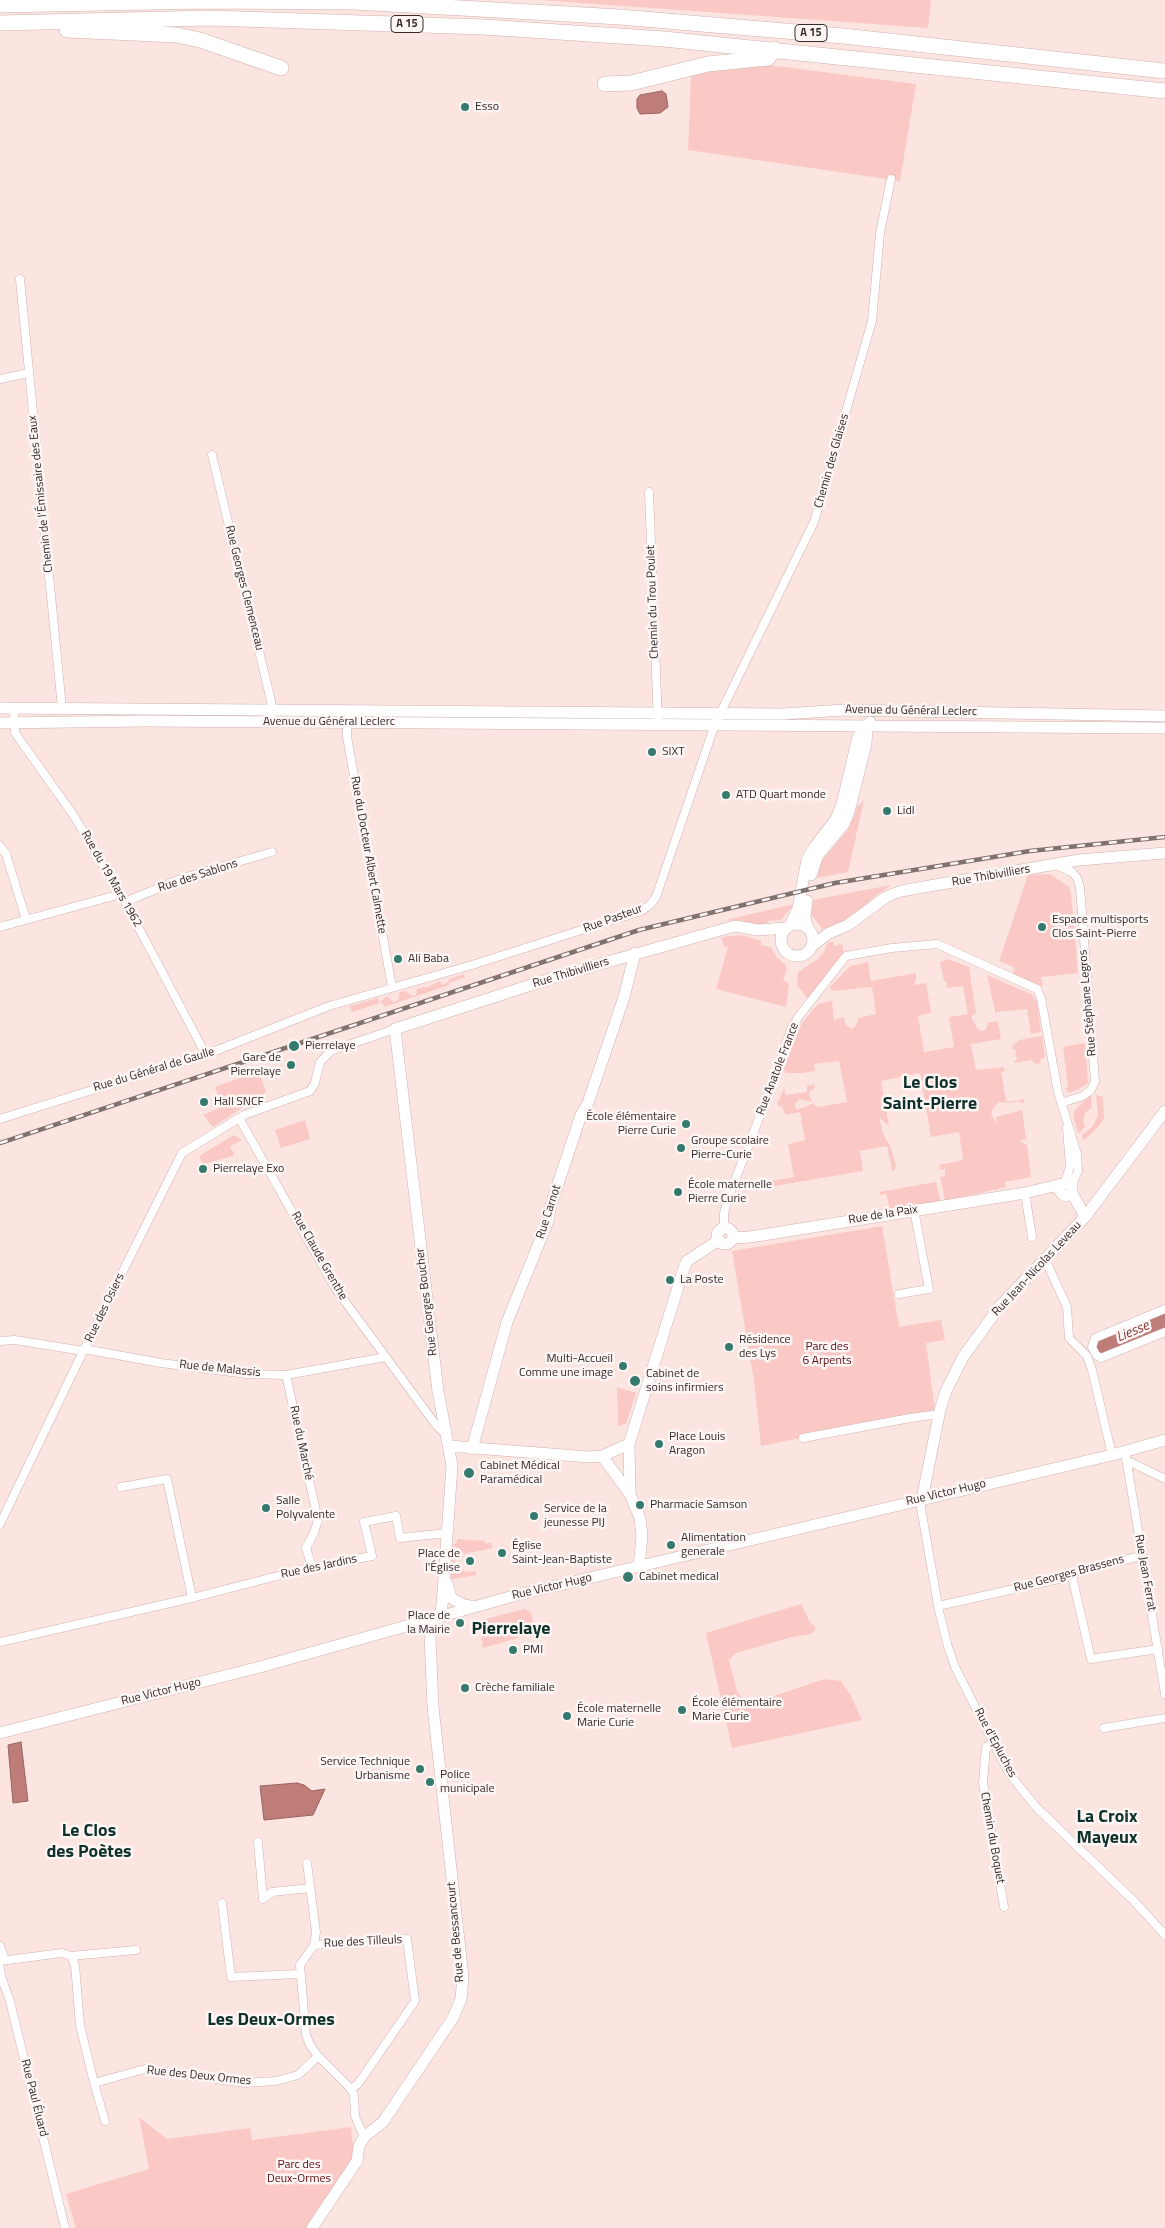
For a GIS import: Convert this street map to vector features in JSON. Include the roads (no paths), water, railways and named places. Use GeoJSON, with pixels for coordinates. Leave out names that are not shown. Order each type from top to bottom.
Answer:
{"type":"FeatureCollection","features":[{"type":"Feature","properties":{"kind":"highway","name":"A 15"},"geometry":{"type":"LineString","coordinates":[[0,5],[196,1],[354,1],[639,18],[843,36],[1165,71]]}},
{"type":"Feature","properties":{"kind":"highway","name":"A 15"},"geometry":{"type":"LineString","coordinates":[[0,23],[210,18],[484,27],[664,39],[774,49],[1165,91]]}},
{"type":"Feature","properties":{"kind":"highway"},"geometry":{"type":"LineString","coordinates":[[39,21],[47,30],[140,32],[177,35],[200,40],[281,68]]}},
{"type":"Feature","properties":{"kind":"highway"},"geometry":{"type":"LineString","coordinates":[[605,84],[631,83],[708,64],[768,58],[774,49]]}},
{"type":"Feature","properties":{"kind":"street","name":"Chemin des Glaises"},"geometry":{"type":"LineString","coordinates":[[715,724],[814,522],[872,320],[880,233],[891,179]]}},
{"type":"Feature","properties":{"kind":"street","name":"Chemin de l'Émissaire des Eaux"},"geometry":{"type":"LineString","coordinates":[[20,279],[62,708]]}},
{"type":"Feature","properties":{"kind":"street"},"geometry":{"type":"LineString","coordinates":[[0,379],[29,373]]}},
{"type":"Feature","properties":{"kind":"street","name":"Rue Georges Clemenceau"},"geometry":{"type":"LineString","coordinates":[[212,455],[271,701],[272,716]]}},
{"type":"Feature","properties":{"kind":"street","name":"Chemin du Trou Poulet"},"geometry":{"type":"LineString","coordinates":[[649,492],[658,718]]}},
{"type":"Feature","properties":{"kind":"street","name":"Avenue du Général Leclerc"},"geometry":{"type":"LineString","coordinates":[[0,708],[62,708],[272,716],[346,723],[646,724],[658,718],[720,713],[783,714],[829,710],[995,712],[1165,728]]}},
{"type":"Feature","properties":{"kind":"street","name":"Rue du 19 Mars 1962"},"geometry":{"type":"LineString","coordinates":[[14,708],[15,733],[74,816],[125,902],[206,1055]]}},
{"type":"Feature","properties":{"kind":"street","name":"Avenue du Général Leclerc"},"geometry":{"type":"LineString","coordinates":[[0,723],[272,716],[355,710],[658,718],[715,724],[867,726],[1094,722],[1165,716]]}},
{"type":"Feature","properties":{"kind":"street"},"geometry":{"type":"LineString","coordinates":[[346,723],[349,715],[355,710]]}},
{"type":"Feature","properties":{"kind":"street"},"geometry":{"type":"LineString","coordinates":[[851,710],[867,726],[866,744],[852,804],[844,824],[822,850],[814,865],[805,912],[808,928],[813,939],[812,946],[806,953],[797,956],[788,954],[782,947],[781,938],[798,908],[807,860],[838,814],[858,736],[867,726],[878,718],[919,718],[936,711]]}},
{"type":"Feature","properties":{"kind":"street"},"geometry":{"type":"LineString","coordinates":[[943,726],[944,720],[948,717],[980,716],[995,712]]}},
{"type":"Feature","properties":{"kind":"street","name":"Rue du Docteur Albert Calmette"},"geometry":{"type":"LineString","coordinates":[[346,723],[392,987]]}},
{"type":"Feature","properties":{"kind":"street","name":"Rue Pasteur"},"geometry":{"type":"LineString","coordinates":[[392,987],[472,965],[641,911],[650,905],[656,897],[715,724]]}},
{"type":"Feature","properties":{"kind":"street"},"geometry":{"type":"LineString","coordinates":[[0,846],[6,854],[26,920]]}},
{"type":"Feature","properties":{"kind":"street","name":"Rue des Sablons"},"geometry":{"type":"LineString","coordinates":[[125,902],[183,878],[272,852]]}},
{"type":"Feature","properties":{"kind":"street","name":"Rue Thibivilliers"},"geometry":{"type":"LineString","coordinates":[[812,946],[829,933],[848,925],[886,897],[901,891],[1079,860],[1165,853]]}},
{"type":"Feature","properties":{"kind":"street"},"geometry":{"type":"LineString","coordinates":[[1056,865],[1069,870],[1079,860]]}},
{"type":"Feature","properties":{"kind":"street","name":"Rue Stéphane Legros"},"geometry":{"type":"LineString","coordinates":[[1061,1104],[1083,1096],[1091,1090],[1095,1081],[1080,887],[1077,878],[1069,870]]}},
{"type":"Feature","properties":{"kind":"street"},"geometry":{"type":"LineString","coordinates":[[0,927],[120,894]]}},
{"type":"Feature","properties":{"kind":"street"},"geometry":{"type":"LineString","coordinates":[[788,927],[798,924],[829,933]]}},
{"type":"Feature","properties":{"kind":"street","name":"Rue Thibivilliers"},"geometry":{"type":"LineString","coordinates":[[395,1029],[635,953],[735,926],[749,929],[774,930],[788,927]]}},
{"type":"Feature","properties":{"kind":"street","name":"Rue Thibivilliers"},"geometry":{"type":"LineString","coordinates":[[749,929],[782,947]]}},
{"type":"Feature","properties":{"kind":"street","name":"Rue Anatole France"},"geometry":{"type":"LineString","coordinates":[[724,1228],[724,1213],[727,1202],[773,1082],[791,1029],[798,1016],[846,956],[892,948],[937,944],[1037,989],[1041,998],[1061,1104],[1073,1137],[1078,1161],[1077,1175],[1066,1189]]}},
{"type":"Feature","properties":{"kind":"street","name":"Rue Carnot"},"geometry":{"type":"LineString","coordinates":[[472,1448],[507,1322],[548,1222],[551,1205],[578,1124],[588,1103],[624,998],[635,953]]}},
{"type":"Feature","properties":{"kind":"street","name":"Rue du Général de Gaulle"},"geometry":{"type":"LineString","coordinates":[[0,1119],[206,1055],[329,1006],[392,987]]}},
{"type":"Feature","properties":{"kind":"street","name":"Rue des Osiers"},"geometry":{"type":"LineString","coordinates":[[0,1524],[182,1153],[239,1118],[310,1091],[315,1082],[320,1062],[331,1051],[395,1029]]}},
{"type":"Feature","properties":{"kind":"street","name":"Rue Georges Boucher"},"geometry":{"type":"LineString","coordinates":[[395,1029],[438,1391],[452,1466],[446,1533],[445,1574],[436,1619]]}},
{"type":"Feature","properties":{"kind":"street","name":"Rue Jean-Nicolas Leveau"},"geometry":{"type":"LineString","coordinates":[[922,1499],[938,1416],[946,1391],[963,1357],[1000,1306],[1045,1259],[1165,1112]]}},
{"type":"Feature","properties":{"kind":"street","name":"Rue Claude Grenthe"},"geometry":{"type":"LineString","coordinates":[[239,1118],[335,1288],[447,1441]]}},
{"type":"Feature","properties":{"kind":"street"},"geometry":{"type":"LineString","coordinates":[[1066,1189],[1078,1200],[1082,1212]]}},
{"type":"Feature","properties":{"kind":"street","name":"Rue de la Paix"},"geometry":{"type":"LineString","coordinates":[[733,1238],[750,1237],[1030,1191],[1066,1189]]}},
{"type":"Feature","properties":{"kind":"street"},"geometry":{"type":"LineString","coordinates":[[1030,1191],[1032,1237]]}},
{"type":"Feature","properties":{"kind":"street"},"geometry":{"type":"LineString","coordinates":[[899,1294],[929,1288],[914,1210]]}},
{"type":"Feature","properties":{"kind":"street"},"geometry":{"type":"LineString","coordinates":[[724,1228],[730,1230],[733,1238],[726,1244],[719,1240],[718,1233],[724,1228]]}},
{"type":"Feature","properties":{"kind":"street"},"geometry":{"type":"LineString","coordinates":[[630,1494],[629,1444],[684,1268],[687,1261],[719,1240]]}},
{"type":"Feature","properties":{"kind":"street"},"geometry":{"type":"LineString","coordinates":[[1045,1259],[1067,1308],[1069,1338],[1087,1356],[1092,1370],[1112,1455]]}},
{"type":"Feature","properties":{"kind":"street"},"geometry":{"type":"LineString","coordinates":[[1165,1309],[1095,1338],[1092,1347],[1096,1355],[1101,1358],[1165,1332]]}},
{"type":"Feature","properties":{"kind":"street","name":"Rue de Malassis"},"geometry":{"type":"LineString","coordinates":[[0,1341],[15,1340],[161,1363],[247,1374],[286,1375],[386,1357]]}},
{"type":"Feature","properties":{"kind":"street","name":"Rue du Marché"},"geometry":{"type":"LineString","coordinates":[[286,1375],[318,1520],[306,1548],[312,1567]]}},
{"type":"Feature","properties":{"kind":"street"},"geometry":{"type":"LineString","coordinates":[[803,1438],[910,1418],[938,1416]]}},
{"type":"Feature","properties":{"kind":"street","name":"Rue Victor Hugo"},"geometry":{"type":"LineString","coordinates":[[0,1733],[260,1667],[475,1607],[922,1499],[1112,1455],[1126,1455],[1165,1440]]}},
{"type":"Feature","properties":{"kind":"street"},"geometry":{"type":"LineString","coordinates":[[447,1441],[472,1448],[589,1457],[602,1456],[629,1444]]}},
{"type":"Feature","properties":{"kind":"street"},"geometry":{"type":"LineString","coordinates":[[1126,1455],[1165,1479]]}},
{"type":"Feature","properties":{"kind":"street","name":"Rue Jean Ferrat"},"geometry":{"type":"LineString","coordinates":[[1126,1455],[1165,1694]]}},
{"type":"Feature","properties":{"kind":"street"},"geometry":{"type":"LineString","coordinates":[[602,1456],[630,1494],[640,1518],[642,1536],[639,1567]]}},
{"type":"Feature","properties":{"kind":"street"},"geometry":{"type":"LineString","coordinates":[[121,1487],[167,1479],[192,1598]]}},
{"type":"Feature","properties":{"kind":"street","name":"Rue d'Epluches"},"geometry":{"type":"LineString","coordinates":[[922,1499],[921,1508],[938,1606],[948,1646],[956,1668],[993,1744],[1011,1776],[1036,1807],[1163,1930]]}},
{"type":"Feature","properties":{"kind":"street","name":"Rue des Jardins"},"geometry":{"type":"LineString","coordinates":[[0,1642],[192,1598],[312,1567],[372,1556],[364,1522],[396,1516],[400,1538],[446,1533]]}},
{"type":"Feature","properties":{"kind":"street","name":"Rue Georges Brassens"},"geometry":{"type":"LineString","coordinates":[[938,1606],[1072,1576],[1077,1571],[1141,1556]]}},
{"type":"Feature","properties":{"kind":"street","name":"Rue Georges Boucher"},"geometry":{"type":"LineString","coordinates":[[445,1574],[451,1598],[464,1605],[475,1607]]}},
{"type":"Feature","properties":{"kind":"street"},"geometry":{"type":"LineString","coordinates":[[1072,1576],[1091,1660],[1158,1649]]}},
{"type":"Feature","properties":{"kind":"street","name":"Rue de Bessancourt"},"geometry":{"type":"LineString","coordinates":[[364,2138],[383,2122],[453,2018],[461,1999],[463,1977],[433,1706],[430,1637],[436,1619]]}},
{"type":"Feature","properties":{"kind":"street"},"geometry":{"type":"LineString","coordinates":[[1104,1728],[1165,1718]]}},
{"type":"Feature","properties":{"kind":"street","name":"Chemin du Boquet"},"geometry":{"type":"LineString","coordinates":[[993,1744],[986,1748],[983,1783],[1004,1907]]}},
{"type":"Feature","properties":{"kind":"street"},"geometry":{"type":"LineString","coordinates":[[258,1842],[263,1899],[272,1892],[310,1888]]}},
{"type":"Feature","properties":{"kind":"street"},"geometry":{"type":"LineString","coordinates":[[307,1862],[316,1932],[314,1945]]}},
{"type":"Feature","properties":{"kind":"street"},"geometry":{"type":"LineString","coordinates":[[222,1903],[231,1977],[299,1974],[306,2035],[310,2045],[318,2056],[351,2088],[354,2095],[355,2116],[364,2138],[358,2146],[357,2161],[312,2228]]}},
{"type":"Feature","properties":{"kind":"street","name":"Rue des Tilleuls"},"geometry":{"type":"LineString","coordinates":[[299,1974],[300,1965],[314,1945],[407,1939],[415,2001],[358,2084],[351,2088]]}},
{"type":"Feature","properties":{"kind":"street"},"geometry":{"type":"LineString","coordinates":[[0,1946],[3,1960],[62,1953],[71,1956],[136,1950]]}},
{"type":"Feature","properties":{"kind":"street"},"geometry":{"type":"LineString","coordinates":[[71,1956],[75,1965],[80,2025],[105,2122]]}},
{"type":"Feature","properties":{"kind":"street","name":"Rue Paul Éluard"},"geometry":{"type":"LineString","coordinates":[[0,1968],[66,2228]]}},
{"type":"Feature","properties":{"kind":"street","name":"Rue des Deux Ormes"},"geometry":{"type":"LineString","coordinates":[[94,2083],[145,2069],[245,2083],[276,2081],[298,2075],[318,2056]]}},
{"type":"Feature","properties":{"kind":"waterway","name":"Liesse"},"geometry":{"type":"LineString","coordinates":[[1101,1346],[1165,1319]]}},
{"type":"Feature","properties":{"kind":"railway"},"geometry":{"type":"LineString","coordinates":[[0,1143],[639,930],[835,883],[1030,851],[1165,837]]}},
{"type":"Feature","properties":{"kind":"place","name":"Esso"},"geometry":{"type":"Point","coordinates":[465,107]}},
{"type":"Feature","properties":{"kind":"place","name":"SIXT"},"geometry":{"type":"Point","coordinates":[652,752]}},
{"type":"Feature","properties":{"kind":"place","name":"ATD Quart monde"},"geometry":{"type":"Point","coordinates":[726,795]}},
{"type":"Feature","properties":{"kind":"place","name":"Lidl"},"geometry":{"type":"Point","coordinates":[887,811]}},
{"type":"Feature","properties":{"kind":"place","name":"Espace multisports Clos Saint-Pierre"},"geometry":{"type":"Point","coordinates":[1042,927]}},
{"type":"Feature","properties":{"kind":"place","name":"Ali Baba"},"geometry":{"type":"Point","coordinates":[398,959]}},
{"type":"Feature","properties":{"kind":"place","name":"Pierrelaye"},"geometry":{"type":"Point","coordinates":[294,1046]}},
{"type":"Feature","properties":{"kind":"place","name":"Gare de Pierrelaye"},"geometry":{"type":"Point","coordinates":[291,1065]}},
{"type":"Feature","properties":{"kind":"place","name":"Hall SNCF"},"geometry":{"type":"Point","coordinates":[204,1102]}},
{"type":"Feature","properties":{"kind":"place","name":"École élémentaire Pierre Curie"},"geometry":{"type":"Point","coordinates":[686,1124]}},
{"type":"Feature","properties":{"kind":"place","name":"Groupe scolaire Pierre-Curie"},"geometry":{"type":"Point","coordinates":[681,1148]}},
{"type":"Feature","properties":{"kind":"place","name":"Pierrelaye Exo"},"geometry":{"type":"Point","coordinates":[203,1169]}},
{"type":"Feature","properties":{"kind":"place","name":"École maternelle Pierre Curie"},"geometry":{"type":"Point","coordinates":[678,1192]}},
{"type":"Feature","properties":{"kind":"place","name":"La Poste"},"geometry":{"type":"Point","coordinates":[670,1280]}},
{"type":"Feature","properties":{"kind":"place","name":"Résidence des Lys"},"geometry":{"type":"Point","coordinates":[729,1347]}},
{"type":"Feature","properties":{"kind":"place","name":"Multi-Accueil Comme une image"},"geometry":{"type":"Point","coordinates":[623,1366]}},
{"type":"Feature","properties":{"kind":"place","name":"Cabinet de soins infirmiers"},"geometry":{"type":"Point","coordinates":[635,1381]}},
{"type":"Feature","properties":{"kind":"place","name":"Place Louis Aragon"},"geometry":{"type":"Point","coordinates":[659,1444]}},
{"type":"Feature","properties":{"kind":"place","name":"Cabinet Médical Paramédical"},"geometry":{"type":"Point","coordinates":[469,1473]}},
{"type":"Feature","properties":{"kind":"place","name":"Pharmacie Samson"},"geometry":{"type":"Point","coordinates":[640,1505]}},
{"type":"Feature","properties":{"kind":"place","name":"Salle Polyvalente"},"geometry":{"type":"Point","coordinates":[266,1508]}},
{"type":"Feature","properties":{"kind":"place","name":"Service de la jeunesse PIJ"},"geometry":{"type":"Point","coordinates":[534,1516]}},
{"type":"Feature","properties":{"kind":"place","name":"Alimentation generale"},"geometry":{"type":"Point","coordinates":[671,1545]}},
{"type":"Feature","properties":{"kind":"place","name":"Église Saint-Jean-Baptiste"},"geometry":{"type":"Point","coordinates":[502,1553]}},
{"type":"Feature","properties":{"kind":"place","name":"Place de l'Église"},"geometry":{"type":"Point","coordinates":[470,1561]}},
{"type":"Feature","properties":{"kind":"place","name":"Cabinet medical"},"geometry":{"type":"Point","coordinates":[628,1577]}},
{"type":"Feature","properties":{"kind":"place","name":"Place de la Mairie"},"geometry":{"type":"Point","coordinates":[460,1623]}},
{"type":"Feature","properties":{"kind":"place","name":"PMI"},"geometry":{"type":"Point","coordinates":[513,1650]}},
{"type":"Feature","properties":{"kind":"place","name":"Crèche familiale"},"geometry":{"type":"Point","coordinates":[465,1688]}},
{"type":"Feature","properties":{"kind":"place","name":"École élémentaire Marie Curie"},"geometry":{"type":"Point","coordinates":[682,1710]}},
{"type":"Feature","properties":{"kind":"place","name":"École maternelle Marie Curie"},"geometry":{"type":"Point","coordinates":[567,1716]}},
{"type":"Feature","properties":{"kind":"place","name":"Service Technique Urbanisme"},"geometry":{"type":"Point","coordinates":[420,1769]}},
{"type":"Feature","properties":{"kind":"place","name":"Police municipale"},"geometry":{"type":"Point","coordinates":[430,1782]}},
{"type":"Feature","properties":{"kind":"district","name":"Le Clos Saint-Pierre"},"geometry":{"type":"Point","coordinates":[930,1094]}},
{"type":"Feature","properties":{"kind":"district","name":"Pierrelaye"},"geometry":{"type":"Point","coordinates":[511,1630]}},
{"type":"Feature","properties":{"kind":"district","name":"La Croix Mayeux"},"geometry":{"type":"Point","coordinates":[1107,1828]}},
{"type":"Feature","properties":{"kind":"district","name":"Le Clos des Poètes"},"geometry":{"type":"Point","coordinates":[89,1842]}},
{"type":"Feature","properties":{"kind":"district","name":"Les Deux-Ormes"},"geometry":{"type":"Point","coordinates":[271,2021]}},
{"type":"Feature","properties":{"kind":"park label","name":"Parc des 6 Arpents"},"geometry":{"type":"Point","coordinates":[827,1354]}},
{"type":"Feature","properties":{"kind":"park label","name":"Parc des Deux-Ormes"},"geometry":{"type":"Point","coordinates":[299,2172]}}]}
